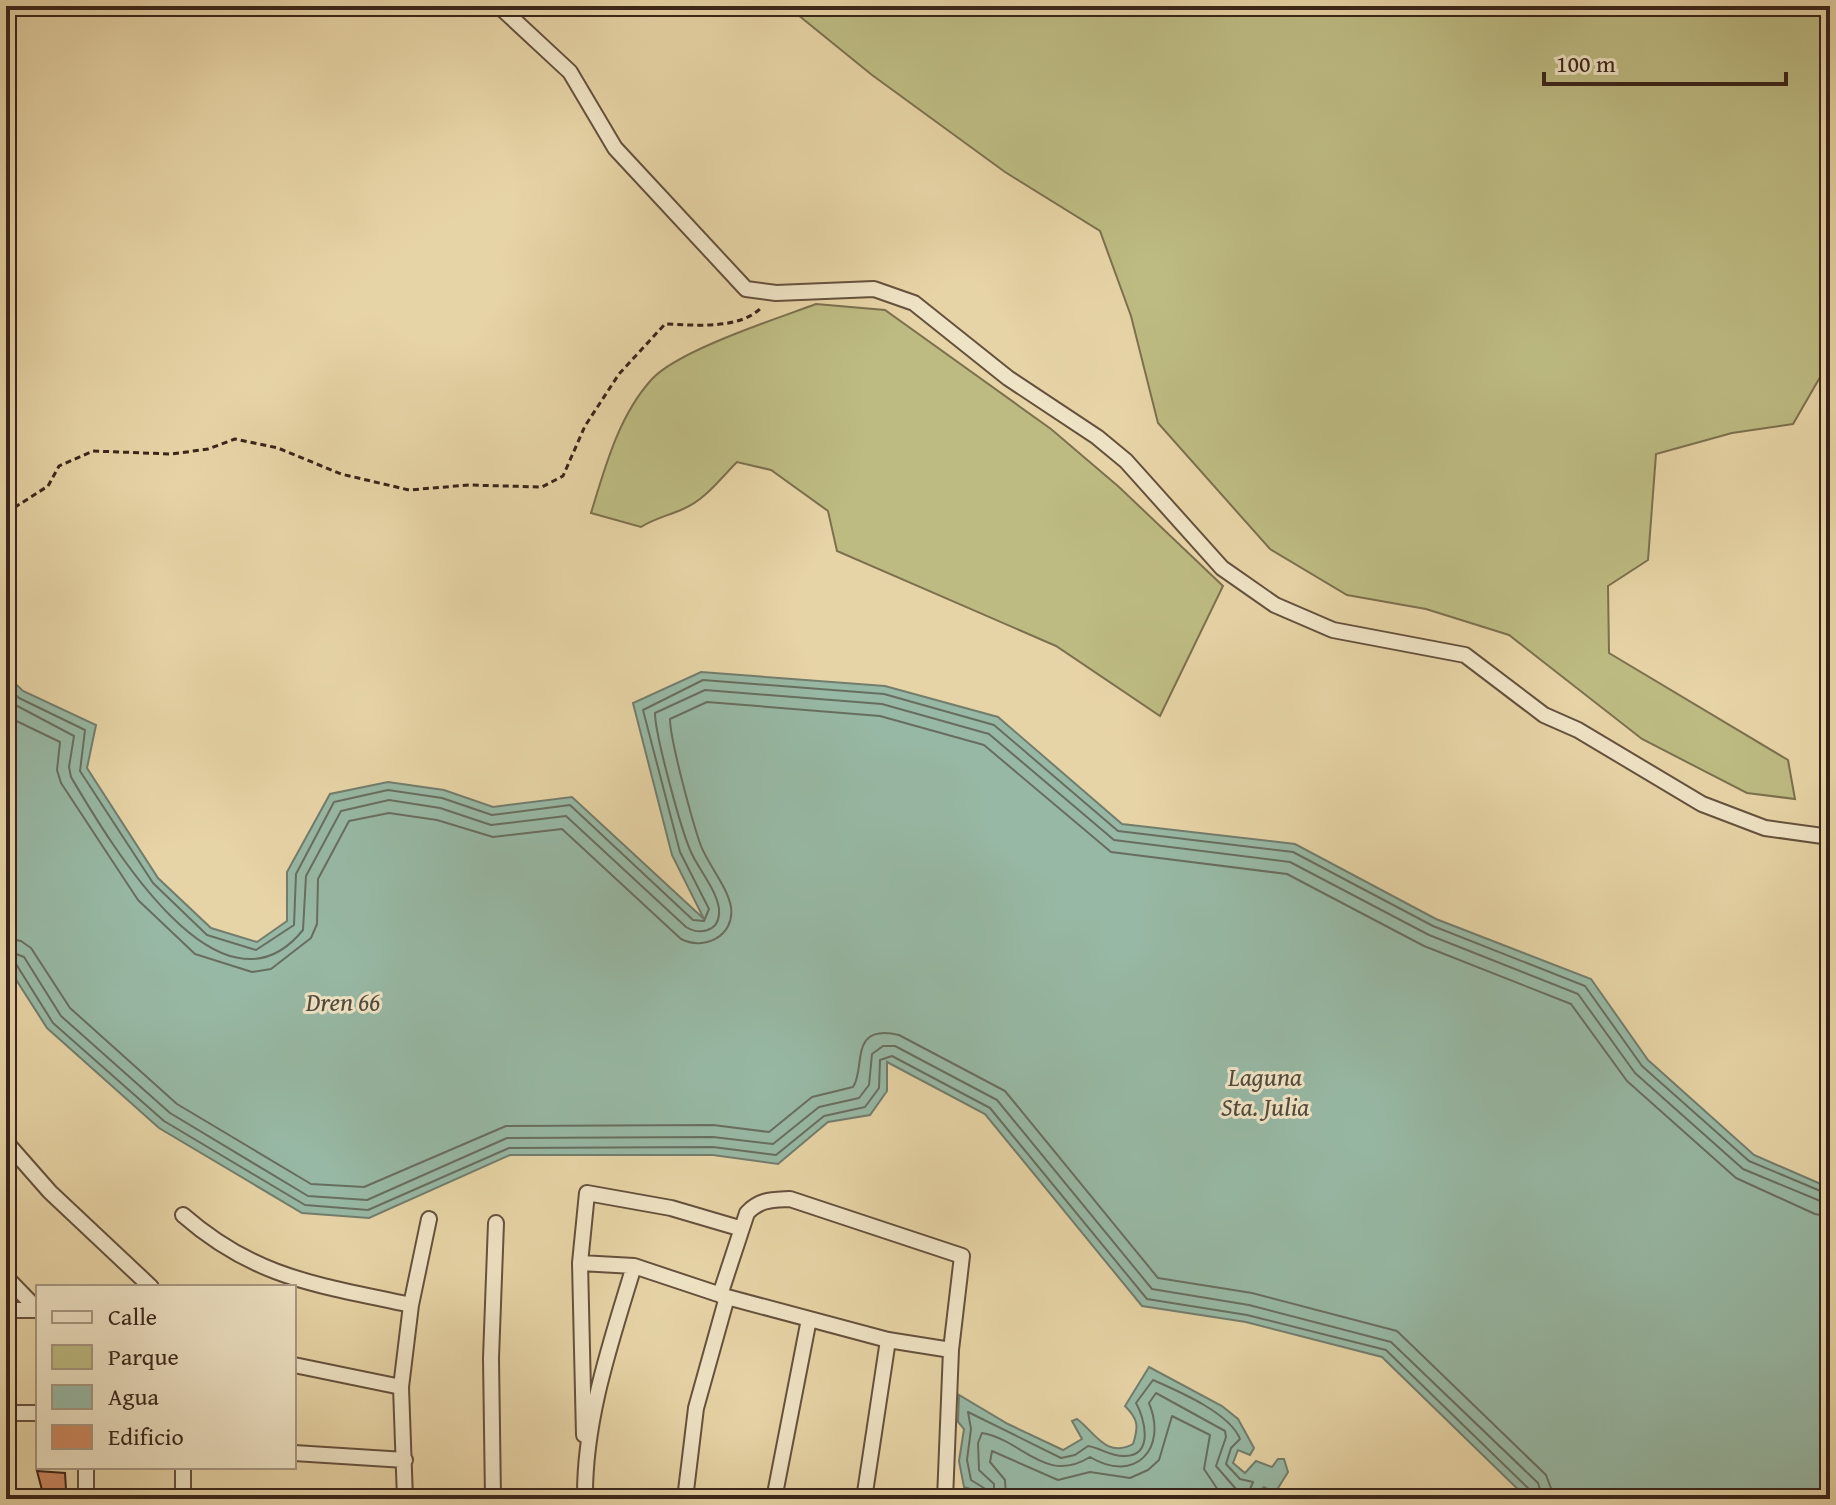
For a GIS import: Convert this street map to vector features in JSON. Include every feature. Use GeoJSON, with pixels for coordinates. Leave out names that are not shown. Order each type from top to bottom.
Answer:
{"type":"FeatureCollection","features":[{"type":"Feature","properties":{"kind":"street"},"geometry":{"type":"LineString","coordinates":[[499,6],[570,72],[615,148],[732,278],[746,289],[776,293],[874,289],[914,303],[1008,378],[1116,453],[1222,568],[1275,605],[1333,630],[1465,655],[1544,715],[1578,730],[1702,804],[1765,828],[1830,837]]}},
{"type":"Feature","properties":{"kind":"street"},"geometry":{"type":"LineString","coordinates":[[6,1142],[50,1192],[149,1285]]}},
{"type":"Feature","properties":{"kind":"street"},"geometry":{"type":"LineString","coordinates":[[585,1499],[580,1263],[587,1193],[671,1208],[739,1228]]}},
{"type":"Feature","properties":{"kind":"street"},"geometry":{"type":"LineString","coordinates":[[685,1499],[696,1408],[739,1228],[756,1203],[790,1199],[962,1256],[951,1350],[945,1499]]}},
{"type":"Feature","properties":{"kind":"street"},"geometry":{"type":"LineString","coordinates":[[183,1215],[216,1243],[255,1265],[315,1284],[411,1305]]}},
{"type":"Feature","properties":{"kind":"street"},"geometry":{"type":"LineString","coordinates":[[405,1499],[401,1387],[411,1305],[429,1219]]}},
{"type":"Feature","properties":{"kind":"street"},"geometry":{"type":"LineString","coordinates":[[493,1499],[491,1358],[496,1223]]}},
{"type":"Feature","properties":{"kind":"street"},"geometry":{"type":"LineString","coordinates":[[580,1263],[634,1266],[724,1296],[888,1340],[951,1350]]}},
{"type":"Feature","properties":{"kind":"street"},"geometry":{"type":"LineString","coordinates":[[585,1464],[603,1372],[634,1266]]}},
{"type":"Feature","properties":{"kind":"street"},"geometry":{"type":"LineString","coordinates":[[6,1277],[36,1308]]}},
{"type":"Feature","properties":{"kind":"street"},"geometry":{"type":"LineString","coordinates":[[6,1310],[36,1310]]}},
{"type":"Feature","properties":{"kind":"street"},"geometry":{"type":"LineString","coordinates":[[774,1499],[809,1319]]}},
{"type":"Feature","properties":{"kind":"street"},"geometry":{"type":"LineString","coordinates":[[864,1499],[888,1340]]}},
{"type":"Feature","properties":{"kind":"street"},"geometry":{"type":"LineString","coordinates":[[296,1365],[401,1387]]}},
{"type":"Feature","properties":{"kind":"street"},"geometry":{"type":"LineString","coordinates":[[6,1413],[36,1413]]}},
{"type":"Feature","properties":{"kind":"street"},"geometry":{"type":"LineString","coordinates":[[296,1453],[405,1460]]}},
{"type":"Feature","properties":{"kind":"street"},"geometry":{"type":"LineString","coordinates":[[86,1469],[86,1499]]}},
{"type":"Feature","properties":{"kind":"street"},"geometry":{"type":"LineString","coordinates":[[183,1469],[183,1499]]}},
{"type":"Feature","properties":{"kind":"path"},"geometry":{"type":"LineString","coordinates":[[6,513],[48,486],[59,466],[93,451],[172,454],[208,449],[235,439],[278,448],[341,474],[409,490],[469,485],[542,487],[563,476],[585,426],[619,374],[665,324],[712,325],[753,318],[776,293]]}},
{"type":"Feature","properties":{"kind":"green space"},"geometry":{"type":"Polygon","coordinates":[[[787,6],[1830,6],[1830,360],[1793,424],[1732,433],[1656,454],[1648,560],[1608,586],[1609,653],[1788,760],[1795,799],[1747,793],[1642,739],[1509,635],[1426,609],[1347,595],[1270,549],[1158,423],[1131,316],[1100,231],[1005,172],[872,75],[787,6]]]}},
{"type":"Feature","properties":{"kind":"green space"},"geometry":{"type":"Polygon","coordinates":[[[816,304],[885,310],[1051,429],[1119,487],[1223,586],[1160,716],[1056,646],[837,551],[828,511],[771,470],[737,462],[698,500],[641,527],[591,513],[622,425],[640,393],[652,379],[665,368],[705,346],[816,304]]]}},
{"type":"Feature","properties":{"kind":"water","name":"Laguna Sta. Julia"},"geometry":{"type":"Polygon","coordinates":[[[701,672],[885,686],[998,717],[1122,824],[1295,844],[1436,919],[1591,979],[1648,1060],[1754,1155],[1830,1188],[1830,1499],[1528,1499],[1382,1357],[1246,1322],[1142,1306],[985,1114],[887,1062],[887,1091],[870,1115],[828,1122],[778,1164],[713,1155],[510,1155],[369,1218],[302,1213],[159,1128],[47,1028],[6,964],[6,675],[23,691],[96,725],[87,768],[158,878],[211,928],[257,942],[287,921],[287,872],[330,794],[388,782],[444,790],[493,807],[572,797],[704,919],[672,855],[633,703],[701,672]]]}},
{"type":"Feature","properties":{"kind":"water"},"geometry":{"type":"Polygon","coordinates":[[[1149,1367],[1222,1406],[1238,1419],[1254,1448],[1250,1455],[1238,1450],[1233,1463],[1245,1473],[1256,1461],[1272,1467],[1278,1459],[1284,1459],[1288,1472],[1275,1493],[1264,1487],[1251,1499],[977,1499],[977,1491],[964,1487],[959,1461],[964,1429],[958,1422],[959,1395],[1008,1424],[1063,1450],[1082,1439],[1072,1421],[1077,1419],[1101,1442],[1124,1448],[1133,1444],[1137,1427],[1133,1415],[1125,1406],[1149,1367]]]}},
{"type":"Feature","properties":{"kind":"building"},"geometry":{"type":"Polygon","coordinates":[[[37,1471],[65,1473],[66,1489],[42,1490],[37,1471]]]}},
{"type":"Feature","properties":{"kind":"water label","name":"Dren 66"},"geometry":{"type":"Point","coordinates":[343,1001]}}]}
